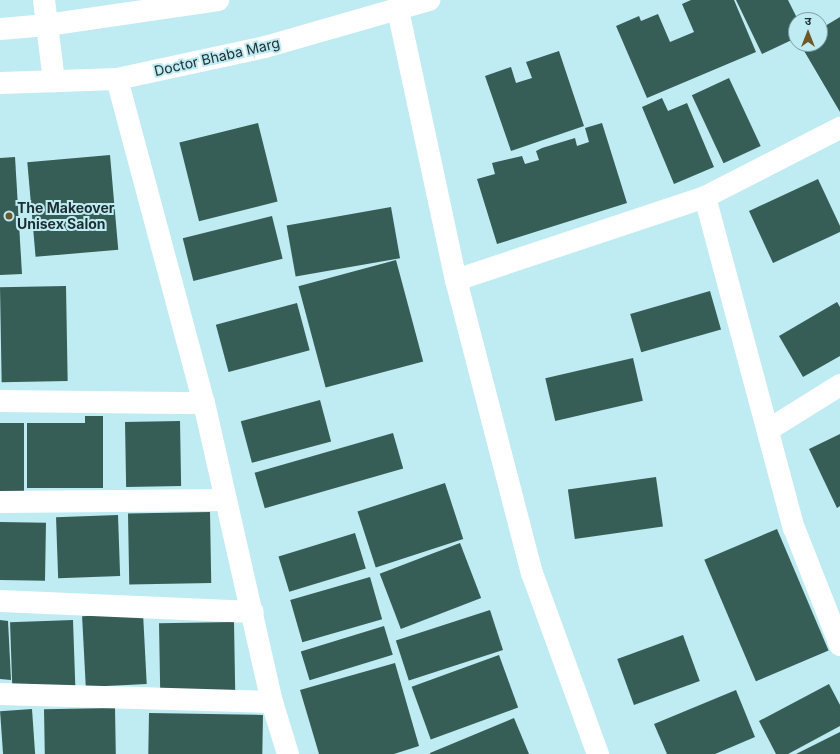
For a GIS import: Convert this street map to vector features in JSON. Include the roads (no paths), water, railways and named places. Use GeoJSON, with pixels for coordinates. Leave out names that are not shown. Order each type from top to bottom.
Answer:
{"type":"FeatureCollection","features":[{"type":"Feature","properties":{"kind":"street"},"geometry":{"type":"LineString","coordinates":[[44,0],[54,81]]}},
{"type":"Feature","properties":{"kind":"street"},"geometry":{"type":"LineString","coordinates":[[0,29],[47,25],[218,0]]}},
{"type":"Feature","properties":{"kind":"street","name":"Doctor Bhaba Marg"},"geometry":{"type":"LineString","coordinates":[[0,83],[116,79],[265,47],[429,0]]}},
{"type":"Feature","properties":{"kind":"street"},"geometry":{"type":"LineString","coordinates":[[398,10],[456,280],[532,573],[598,754]]}},
{"type":"Feature","properties":{"kind":"street"},"geometry":{"type":"LineString","coordinates":[[116,79],[204,403],[253,612],[272,702],[288,754]]}},
{"type":"Feature","properties":{"kind":"street"},"geometry":{"type":"LineString","coordinates":[[456,280],[706,197],[840,128]]}},
{"type":"Feature","properties":{"kind":"street"},"geometry":{"type":"LineString","coordinates":[[706,197],[794,528],[840,645]]}},
{"type":"Feature","properties":{"kind":"street"},"geometry":{"type":"LineString","coordinates":[[768,430],[840,385]]}},
{"type":"Feature","properties":{"kind":"street"},"geometry":{"type":"LineString","coordinates":[[0,401],[204,403]]}},
{"type":"Feature","properties":{"kind":"street"},"geometry":{"type":"LineString","coordinates":[[0,502],[226,500]]}},
{"type":"Feature","properties":{"kind":"street"},"geometry":{"type":"LineString","coordinates":[[0,601],[253,612]]}},
{"type":"Feature","properties":{"kind":"street"},"geometry":{"type":"LineString","coordinates":[[0,694],[272,702]]}},
{"type":"Feature","properties":{"kind":"place","name":"The Makeover Unisex Salon"},"geometry":{"type":"Point","coordinates":[9,216]}}]}
